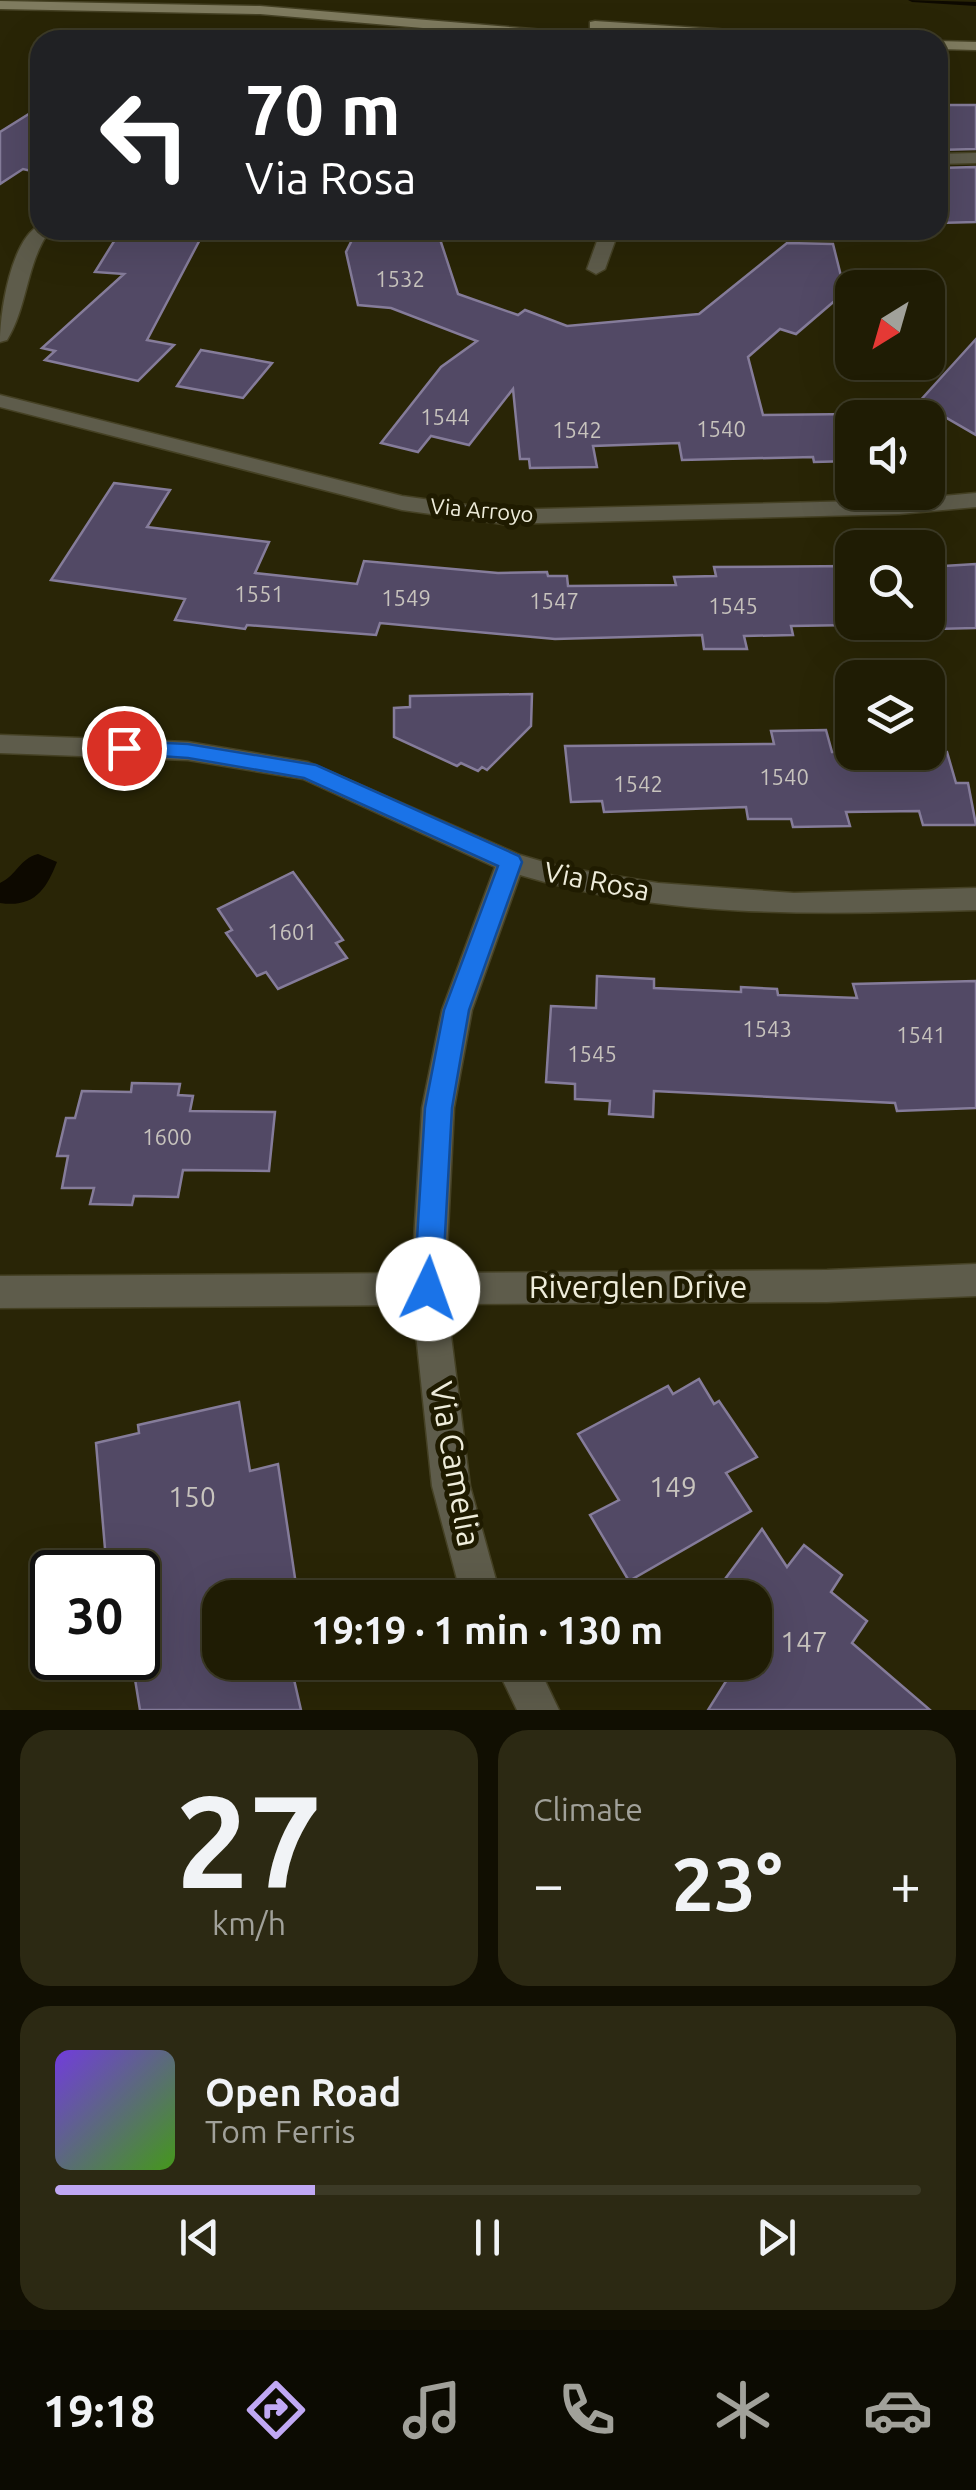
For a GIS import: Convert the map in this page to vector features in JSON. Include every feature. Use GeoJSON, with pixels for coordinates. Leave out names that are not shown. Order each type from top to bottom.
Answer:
{"type":"FeatureCollection","features":[{"type":"Feature","properties":{"kind":"main road"},"geometry":{"type":"LineString","coordinates":[[298,0],[688,30]]}},
{"type":"Feature","properties":{"kind":"main road"},"geometry":{"type":"LineString","coordinates":[[0,5],[261,5],[515,30]]}},
{"type":"Feature","properties":{"kind":"main road"},"geometry":{"type":"LineString","coordinates":[[948,45],[976,46]]}},
{"type":"Feature","properties":{"kind":"main road"},"geometry":{"type":"LineString","coordinates":[[948,56],[976,57]]}},
{"type":"Feature","properties":{"kind":"street"},"geometry":{"type":"LineString","coordinates":[[948,159],[976,158]]}},
{"type":"Feature","properties":{"kind":"street"},"geometry":{"type":"LineString","coordinates":[[0,336],[12,317],[32,240]]}},
{"type":"Feature","properties":{"kind":"street"},"geometry":{"type":"LineString","coordinates":[[596,269],[606,240]]}},
{"type":"Feature","properties":{"kind":"street","name":"Via Arroyo"},"geometry":{"type":"LineString","coordinates":[[0,401],[402,502],[503,516],[899,508],[976,500]]}},
{"type":"Feature","properties":{"kind":"street","name":"Via Rosa"},"geometry":{"type":"LineString","coordinates":[[0,744],[188,751],[308,771],[510,862],[560,878],[658,894],[794,904],[976,898]]}},
{"type":"Feature","properties":{"kind":"street","name":"Via Camelia"},"geometry":{"type":"LineString","coordinates":[[477,1580],[452,1486],[428,1289],[438,1108],[457,1010],[510,862]]}},
{"type":"Feature","properties":{"kind":"street","name":"Riverglen Drive"},"geometry":{"type":"LineString","coordinates":[[0,1292],[826,1286],[976,1280]]}},
{"type":"Feature","properties":{"kind":"street"},"geometry":{"type":"LineString","coordinates":[[523,1680],[538,1710]]}},
{"type":"Feature","properties":{"kind":"shaded area"},"geometry":{"type":"Polygon","coordinates":[[[38,854],[57,862],[43,889],[22,903],[0,903],[0,883],[38,854]]]}},
{"type":"Feature","properties":{"kind":"building"},"geometry":{"type":"Polygon","coordinates":[[[948,105],[976,105],[976,149],[948,150],[948,105]]]}},
{"type":"Feature","properties":{"kind":"building"},"geometry":{"type":"Polygon","coordinates":[[[30,113],[30,171],[23,169],[0,184],[0,132],[30,113]]]}},
{"type":"Feature","properties":{"kind":"building"},"geometry":{"type":"Polygon","coordinates":[[[976,167],[976,222],[948,223],[948,168],[976,167]]]}},
{"type":"Feature","properties":{"kind":"building"},"geometry":{"type":"Polygon","coordinates":[[[115,240],[200,240],[147,340],[174,345],[138,381],[45,360],[55,351],[42,348],[124,274],[95,272],[115,240]]]}},
{"type":"Feature","properties":{"kind":"building"},"geometry":{"type":"Polygon","coordinates":[[[352,240],[440,240],[458,294],[518,315],[525,310],[567,326],[699,314],[787,243],[833,244],[840,270],[835,270],[835,301],[796,334],[780,329],[748,357],[763,415],[835,414],[835,461],[814,462],[813,457],[682,460],[679,443],[593,446],[597,467],[530,468],[529,459],[520,459],[513,389],[469,445],[431,436],[418,452],[381,443],[441,367],[477,341],[391,308],[358,305],[346,252],[352,240]]]}},
{"type":"Feature","properties":{"kind":"building"},"geometry":{"type":"Polygon","coordinates":[[[976,339],[976,435],[945,417],[945,400],[921,400],[939,380],[945,380],[945,373],[976,339]]]}},
{"type":"Feature","properties":{"kind":"building"},"geometry":{"type":"Polygon","coordinates":[[[201,350],[272,363],[243,398],[177,386],[201,350]]]}},
{"type":"Feature","properties":{"kind":"building"},"geometry":{"type":"Polygon","coordinates":[[[114,483],[170,490],[147,527],[269,542],[255,573],[357,584],[364,561],[498,573],[547,572],[548,576],[567,576],[568,586],[676,585],[674,577],[716,576],[714,567],[835,566],[835,625],[791,626],[793,635],[744,636],[747,649],[704,649],[702,635],[555,639],[380,623],[376,635],[247,625],[245,629],[175,620],[185,599],[51,580],[114,483]]]}},
{"type":"Feature","properties":{"kind":"building"},"geometry":{"type":"Polygon","coordinates":[[[976,564],[976,628],[945,629],[945,566],[976,564]]]}},
{"type":"Feature","properties":{"kind":"building"},"geometry":{"type":"Polygon","coordinates":[[[532,694],[531,726],[487,770],[482,767],[478,771],[461,763],[457,766],[394,737],[394,708],[410,707],[410,696],[532,694]]]}},
{"type":"Feature","properties":{"kind":"building"},"geometry":{"type":"Polygon","coordinates":[[[826,730],[835,752],[835,770],[945,770],[947,752],[956,783],[968,783],[976,825],[923,825],[919,811],[846,812],[850,826],[793,827],[791,819],[748,819],[746,807],[604,812],[602,801],[571,802],[565,746],[774,744],[771,731],[826,730]]]}},
{"type":"Feature","properties":{"kind":"building"},"geometry":{"type":"Polygon","coordinates":[[[293,872],[343,940],[336,943],[347,958],[278,989],[266,972],[257,976],[226,933],[232,930],[218,909],[293,872]]]}},
{"type":"Feature","properties":{"kind":"building"},"geometry":{"type":"Polygon","coordinates":[[[597,976],[654,979],[654,988],[741,992],[741,987],[777,989],[778,995],[857,998],[853,984],[976,981],[976,1108],[897,1111],[895,1103],[654,1091],[653,1117],[609,1114],[610,1101],[575,1099],[575,1084],[546,1082],[551,1006],[596,1008],[597,976]]]}},
{"type":"Feature","properties":{"kind":"building"},"geometry":{"type":"Polygon","coordinates":[[[132,1083],[180,1084],[178,1095],[193,1096],[190,1111],[275,1112],[269,1171],[183,1170],[178,1197],[134,1196],[132,1205],[90,1204],[94,1188],[62,1188],[68,1156],[57,1156],[66,1118],[75,1118],[82,1091],[131,1092],[132,1083]]]}},
{"type":"Feature","properties":{"kind":"building"},"geometry":{"type":"Polygon","coordinates":[[[699,1379],[757,1457],[726,1473],[751,1511],[628,1580],[590,1515],[619,1500],[578,1434],[668,1386],[673,1394],[699,1379]]]}},
{"type":"Feature","properties":{"kind":"building"},"geometry":{"type":"Polygon","coordinates":[[[239,1402],[250,1471],[278,1464],[295,1580],[202,1580],[202,1680],[294,1680],[301,1710],[140,1710],[135,1680],[160,1680],[160,1550],[105,1550],[96,1443],[139,1433],[138,1425],[239,1402]]]}},
{"type":"Feature","properties":{"kind":"building"},"geometry":{"type":"Polygon","coordinates":[[[762,1529],[787,1567],[804,1545],[842,1575],[831,1592],[867,1621],[852,1643],[930,1710],[708,1710],[727,1680],[772,1680],[772,1580],[724,1580],[762,1529]]]}},
{"type":"Feature","properties":{"kind":"waterway"},"geometry":{"type":"LineString","coordinates":[[912,0],[976,4]]}},
{"type":"Feature","properties":{"kind":"route"},"geometry":{"type":"LineString","coordinates":[[124,748],[188,751],[308,771],[510,862],[457,1010],[438,1108],[428,1289]]}}]}
